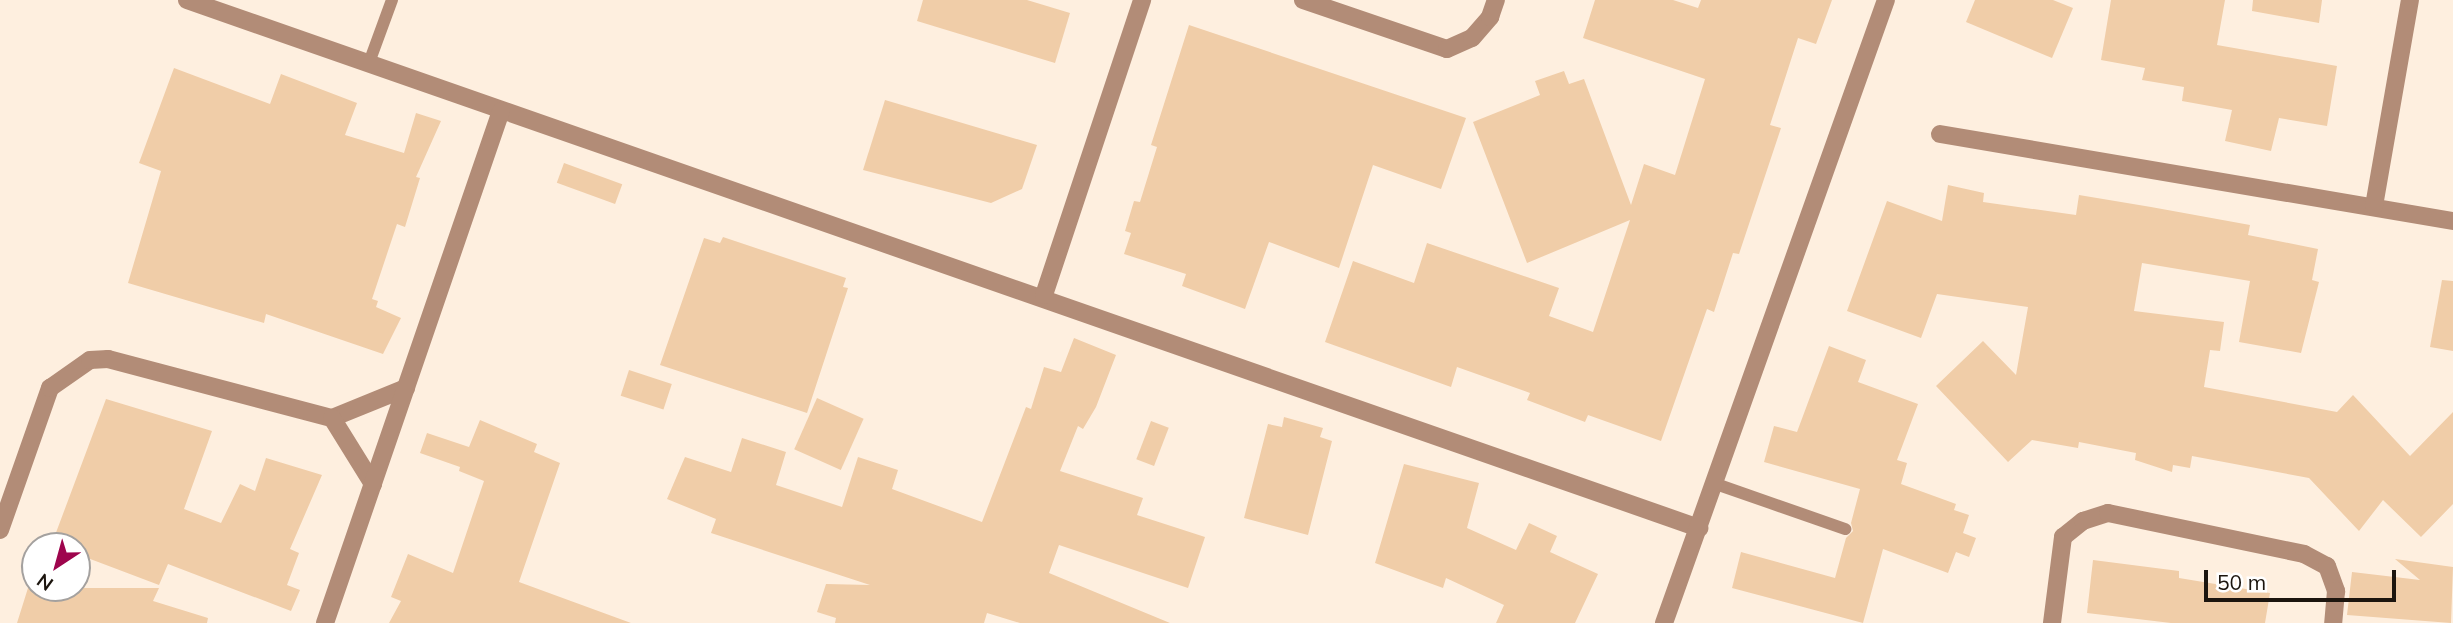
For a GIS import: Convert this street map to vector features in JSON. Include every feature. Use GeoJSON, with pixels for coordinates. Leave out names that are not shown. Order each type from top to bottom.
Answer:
{"type":"FeatureCollection","features":[{"type":"Feature","properties":{"kind":"street"},"geometry":{"type":"LineString","coordinates":[[187,0],[370,60],[501,111],[1044,296],[1699,528]]}},
{"type":"Feature","properties":{"kind":"street"},"geometry":{"type":"LineString","coordinates":[[1044,296],[1142,0]]}},
{"type":"Feature","properties":{"kind":"street"},"geometry":{"type":"LineString","coordinates":[[1303,0],[1447,49],[1472,38],[1490,17],[1496,0]]}},
{"type":"Feature","properties":{"kind":"street"},"geometry":{"type":"LineString","coordinates":[[1664,623],[1716,484],[1886,0]]}},
{"type":"Feature","properties":{"kind":"street"},"geometry":{"type":"LineString","coordinates":[[2374,206],[2410,0]]}},
{"type":"Feature","properties":{"kind":"street"},"geometry":{"type":"LineString","coordinates":[[325,623],[501,111]]}},
{"type":"Feature","properties":{"kind":"street"},"geometry":{"type":"LineString","coordinates":[[1940,134],[2453,221]]}},
{"type":"Feature","properties":{"kind":"street"},"geometry":{"type":"LineString","coordinates":[[0,530],[50,388],[90,360],[108,359],[332,418],[406,388]]}},
{"type":"Feature","properties":{"kind":"street"},"geometry":{"type":"LineString","coordinates":[[332,418],[373,484]]}},
{"type":"Feature","properties":{"kind":"street"},"geometry":{"type":"LineString","coordinates":[[2052,623],[2063,537],[2083,521],[2108,513],[2304,554],[2327,566],[2336,591],[2333,623]]}},
{"type":"Feature","properties":{"kind":"lane"},"geometry":{"type":"LineString","coordinates":[[370,60],[392,0]]}},
{"type":"Feature","properties":{"kind":"lane"},"geometry":{"type":"LineString","coordinates":[[1716,484],[1845,529]]}},
{"type":"Feature","properties":{"kind":"building"},"geometry":{"type":"Polygon","coordinates":[[[923,0],[1027,0],[1070,13],[1055,63],[917,21],[923,0]]]}},
{"type":"Feature","properties":{"kind":"building"},"geometry":{"type":"Polygon","coordinates":[[[1595,0],[1673,0],[1698,8],[1701,0],[1832,0],[1816,44],[1798,38],[1770,125],[1781,128],[1739,254],[1733,253],[1714,312],[1707,309],[1661,441],[1588,415],[1585,422],[1527,400],[1530,393],[1457,367],[1451,387],[1325,342],[1353,261],[1414,283],[1427,243],[1559,288],[1549,316],[1593,332],[1630,220],[1527,263],[1473,122],[1540,95],[1535,81],[1564,71],[1569,84],[1584,79],[1631,205],[1644,164],[1675,175],[1705,79],[1583,38],[1595,0]]]}},
{"type":"Feature","properties":{"kind":"building"},"geometry":{"type":"Polygon","coordinates":[[[1975,0],[2053,0],[2073,8],[2052,58],[1966,22],[1975,0]]]}},
{"type":"Feature","properties":{"kind":"building"},"geometry":{"type":"Polygon","coordinates":[[[2111,0],[2225,0],[2217,45],[2337,66],[2327,126],[2279,118],[2271,151],[2225,141],[2232,110],[2182,101],[2184,87],[2142,80],[2145,68],[2101,60],[2111,0]]]}},
{"type":"Feature","properties":{"kind":"building"},"geometry":{"type":"Polygon","coordinates":[[[2253,0],[2322,0],[2319,23],[2252,11],[2253,0]]]}},
{"type":"Feature","properties":{"kind":"building"},"geometry":{"type":"Polygon","coordinates":[[[1189,25],[1466,118],[1441,189],[1373,165],[1339,268],[1269,242],[1245,309],[1182,286],[1186,274],[1124,254],[1131,233],[1125,231],[1134,201],[1140,202],[1157,147],[1151,145],[1189,25]]]}},
{"type":"Feature","properties":{"kind":"building"},"geometry":{"type":"Polygon","coordinates":[[[174,68],[270,104],[281,74],[357,103],[345,135],[404,153],[416,113],[441,121],[416,177],[420,178],[405,227],[397,224],[372,299],[378,301],[376,307],[401,318],[383,354],[266,314],[264,323],[128,283],[161,171],[139,163],[174,68]]]}},
{"type":"Feature","properties":{"kind":"building"},"geometry":{"type":"Polygon","coordinates":[[[885,100],[1037,145],[1022,189],[991,203],[863,170],[885,100]]]}},
{"type":"Feature","properties":{"kind":"building"},"geometry":{"type":"Polygon","coordinates":[[[564,163],[622,184],[615,204],[557,183],[564,163]]]}},
{"type":"Feature","properties":{"kind":"building"},"geometry":{"type":"Polygon","coordinates":[[[1948,185],[1984,193],[1983,202],[2076,215],[2079,195],[2151,207],[2250,225],[2248,235],[2318,249],[2312,280],[2319,282],[2301,353],[2239,342],[2250,281],[2142,263],[2134,311],[2224,322],[2220,351],[2210,350],[2204,387],[2337,412],[2353,395],[2410,456],[2453,412],[2453,504],[2421,537],[2383,500],[2359,531],[2309,478],[2192,456],[2190,468],[2173,465],[2172,472],[2135,460],[2136,453],[2079,442],[2078,448],[2032,440],[2008,462],[1936,386],[1983,341],[2016,375],[2028,307],[1937,294],[1921,338],[1847,311],[1887,201],[1942,221],[1948,185]]]}},
{"type":"Feature","properties":{"kind":"building"},"geometry":{"type":"Polygon","coordinates":[[[723,237],[846,278],[843,287],[848,288],[807,413],[660,365],[704,238],[720,243],[723,237]]]}},
{"type":"Feature","properties":{"kind":"building"},"geometry":{"type":"Polygon","coordinates":[[[2442,280],[2453,281],[2453,351],[2430,347],[2442,280]]]}},
{"type":"Feature","properties":{"kind":"building"},"geometry":{"type":"Polygon","coordinates":[[[1074,338],[1116,355],[1096,407],[1083,429],[1078,426],[1060,471],[1143,498],[1137,515],[1205,537],[1188,588],[1059,545],[1049,573],[1170,623],[1020,623],[987,613],[984,623],[835,623],[836,618],[817,612],[826,584],[870,585],[711,533],[716,519],[667,499],[685,457],[731,472],[742,438],[786,452],[776,485],[842,507],[858,457],[898,470],[892,489],[982,522],[1026,407],[1031,409],[1044,367],[1061,372],[1074,338]]]}},
{"type":"Feature","properties":{"kind":"building"},"geometry":{"type":"Polygon","coordinates":[[[1829,346],[1866,360],[1858,382],[1918,404],[1897,460],[1907,463],[1901,484],[1956,504],[1954,510],[1969,515],[1963,533],[1976,538],[1969,557],[1956,552],[1948,573],[1883,549],[1863,623],[1732,588],[1741,552],[1835,578],[1846,538],[1853,531],[1851,523],[1860,489],[1764,462],[1774,426],[1797,432],[1829,346]]]}},
{"type":"Feature","properties":{"kind":"building"},"geometry":{"type":"Polygon","coordinates":[[[629,370],[672,384],[663,410],[621,396],[629,370]]]}},
{"type":"Feature","properties":{"kind":"building"},"geometry":{"type":"Polygon","coordinates":[[[817,398],[864,419],[841,470],[794,449],[817,398]]]}},
{"type":"Feature","properties":{"kind":"building"},"geometry":{"type":"Polygon","coordinates":[[[106,399],[212,431],[184,509],[221,523],[240,484],[255,491],[266,458],[322,475],[290,549],[299,553],[287,585],[300,590],[291,611],[168,564],[159,585],[91,559],[91,532],[56,532],[106,399]]]}},
{"type":"Feature","properties":{"kind":"building"},"geometry":{"type":"Polygon","coordinates":[[[1284,417],[1323,428],[1320,437],[1332,441],[1308,535],[1244,518],[1268,424],[1282,427],[1284,417]]]}},
{"type":"Feature","properties":{"kind":"building"},"geometry":{"type":"Polygon","coordinates":[[[480,420],[537,444],[534,452],[560,463],[519,582],[631,623],[389,623],[401,601],[391,597],[408,554],[453,573],[484,481],[459,471],[460,467],[420,453],[427,433],[469,447],[480,420]]]}},
{"type":"Feature","properties":{"kind":"building"},"geometry":{"type":"Polygon","coordinates":[[[1151,421],[1169,428],[1154,466],[1136,459],[1151,421]]]}},
{"type":"Feature","properties":{"kind":"building"},"geometry":{"type":"Polygon","coordinates":[[[1404,464],[1479,483],[1467,528],[1516,550],[1529,523],[1557,536],[1550,552],[1598,574],[1575,623],[1496,623],[1504,605],[1446,578],[1443,588],[1375,563],[1404,464]]]}},
{"type":"Feature","properties":{"kind":"building"},"geometry":{"type":"Polygon","coordinates":[[[2395,559],[2453,567],[2451,623],[2347,615],[2352,572],[2420,580],[2395,559]]]}},
{"type":"Feature","properties":{"kind":"building"},"geometry":{"type":"Polygon","coordinates":[[[2093,560],[2179,571],[2179,578],[2270,593],[2265,623],[2171,623],[2087,613],[2093,560]]]}},
{"type":"Feature","properties":{"kind":"building"},"geometry":{"type":"Polygon","coordinates":[[[91,588],[159,588],[153,601],[208,618],[207,623],[17,623],[24,602],[91,602],[91,588]]]}}]}
